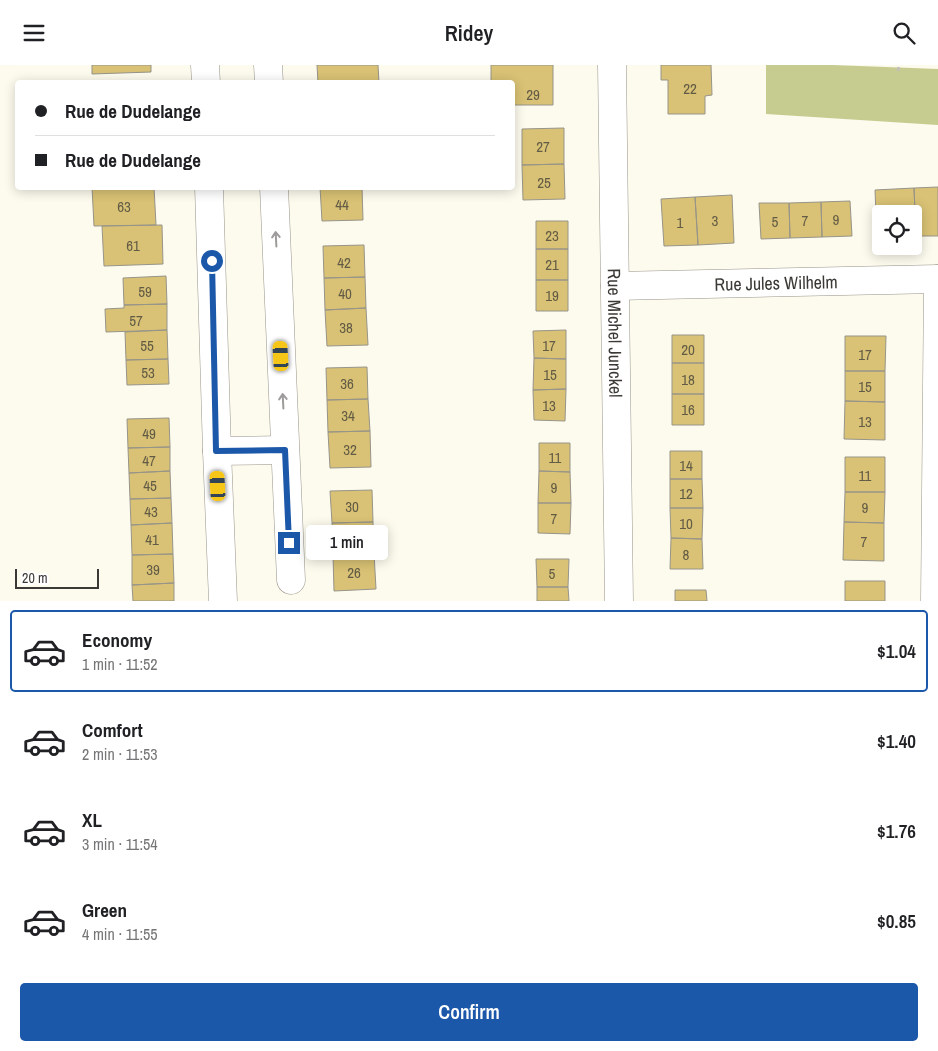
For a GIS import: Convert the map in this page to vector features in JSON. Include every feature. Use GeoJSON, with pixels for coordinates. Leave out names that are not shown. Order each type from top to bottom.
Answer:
{"type":"FeatureCollection","features":[{"type":"Feature","properties":{"kind":"street"},"geometry":{"type":"LineString","coordinates":[[205,65],[206,80]]}},
{"type":"Feature","properties":{"kind":"street"},"geometry":{"type":"LineString","coordinates":[[268,65],[269,80]]}},
{"type":"Feature","properties":{"kind":"street","name":"Rue Michel Junckel"},"geometry":{"type":"LineString","coordinates":[[612,65],[619,601]]}},
{"type":"Feature","properties":{"kind":"street"},"geometry":{"type":"LineString","coordinates":[[209,190],[216,451],[223,601]]}},
{"type":"Feature","properties":{"kind":"street"},"geometry":{"type":"LineString","coordinates":[[274,190],[291,580]]}},
{"type":"Feature","properties":{"kind":"street"},"geometry":{"type":"LineString","coordinates":[[935,601],[937,553],[938,279]]}},
{"type":"Feature","properties":{"kind":"street","name":"Rue Jules Wilhelm"},"geometry":{"type":"LineString","coordinates":[[615,286],[938,279]]}},
{"type":"Feature","properties":{"kind":"street"},"geometry":{"type":"LineString","coordinates":[[216,451],[285,450]]}},
{"type":"Feature","properties":{"kind":"path"},"geometry":{"type":"LineString","coordinates":[[898,71],[899,65]]}},
{"type":"Feature","properties":{"kind":"green space"},"geometry":{"type":"Polygon","coordinates":[[[766,65],[833,65],[938,69],[938,125],[766,114],[766,65]]]}},
{"type":"Feature","properties":{"kind":"building"},"geometry":{"type":"Polygon","coordinates":[[[92,65],[151,65],[151,72],[92,74],[92,65]]]}},
{"type":"Feature","properties":{"kind":"building"},"geometry":{"type":"Polygon","coordinates":[[[317,65],[378,65],[379,80],[318,80],[317,65]]]}},
{"type":"Feature","properties":{"kind":"building"},"geometry":{"type":"Polygon","coordinates":[[[491,65],[553,65],[553,105],[515,105],[515,80],[491,80],[491,65]]]}},
{"type":"Feature","properties":{"kind":"building"},"geometry":{"type":"Polygon","coordinates":[[[661,65],[711,65],[712,95],[705,96],[705,114],[668,114],[668,80],[661,80],[661,65]]]}},
{"type":"Feature","properties":{"kind":"building"},"geometry":{"type":"Polygon","coordinates":[[[564,128],[564,164],[522,165],[522,129],[564,128]]]}},
{"type":"Feature","properties":{"kind":"building"},"geometry":{"type":"Polygon","coordinates":[[[564,164],[565,199],[523,200],[522,165],[564,164]]]}},
{"type":"Feature","properties":{"kind":"building"},"geometry":{"type":"Polygon","coordinates":[[[938,187],[938,236],[922,236],[922,205],[915,205],[914,188],[938,187]]]}},
{"type":"Feature","properties":{"kind":"building"},"geometry":{"type":"Polygon","coordinates":[[[914,188],[915,205],[876,205],[875,190],[914,188]]]}},
{"type":"Feature","properties":{"kind":"building"},"geometry":{"type":"Polygon","coordinates":[[[92,190],[154,190],[156,225],[94,226],[92,190]]]}},
{"type":"Feature","properties":{"kind":"building"},"geometry":{"type":"Polygon","coordinates":[[[320,190],[362,190],[363,220],[322,221],[320,190]]]}},
{"type":"Feature","properties":{"kind":"building"},"geometry":{"type":"Polygon","coordinates":[[[732,195],[734,243],[698,245],[695,197],[732,195]]]}},
{"type":"Feature","properties":{"kind":"building"},"geometry":{"type":"Polygon","coordinates":[[[695,197],[698,245],[664,246],[661,199],[695,197]]]}},
{"type":"Feature","properties":{"kind":"building"},"geometry":{"type":"Polygon","coordinates":[[[850,201],[852,236],[822,237],[821,202],[850,201]]]}},
{"type":"Feature","properties":{"kind":"building"},"geometry":{"type":"Polygon","coordinates":[[[821,202],[822,237],[790,238],[789,203],[821,202]]]}},
{"type":"Feature","properties":{"kind":"building"},"geometry":{"type":"Polygon","coordinates":[[[759,203],[789,203],[790,238],[761,239],[759,203]]]}},
{"type":"Feature","properties":{"kind":"building"},"geometry":{"type":"Polygon","coordinates":[[[536,221],[568,221],[568,249],[536,249],[536,221]]]}},
{"type":"Feature","properties":{"kind":"building"},"geometry":{"type":"Polygon","coordinates":[[[162,225],[163,264],[104,266],[102,226],[162,225]]]}},
{"type":"Feature","properties":{"kind":"building"},"geometry":{"type":"Polygon","coordinates":[[[364,245],[365,277],[324,278],[323,246],[364,245]]]}},
{"type":"Feature","properties":{"kind":"building"},"geometry":{"type":"Polygon","coordinates":[[[536,249],[568,249],[568,280],[536,280],[536,249]]]}},
{"type":"Feature","properties":{"kind":"building"},"geometry":{"type":"Polygon","coordinates":[[[166,276],[167,304],[124,305],[123,278],[166,276]]]}},
{"type":"Feature","properties":{"kind":"building"},"geometry":{"type":"Polygon","coordinates":[[[365,277],[366,308],[325,310],[324,278],[365,277]]]}},
{"type":"Feature","properties":{"kind":"building"},"geometry":{"type":"Polygon","coordinates":[[[536,280],[568,280],[568,311],[536,311],[536,280]]]}},
{"type":"Feature","properties":{"kind":"building"},"geometry":{"type":"Polygon","coordinates":[[[167,304],[167,330],[106,332],[105,309],[124,308],[124,305],[167,304]]]}},
{"type":"Feature","properties":{"kind":"building"},"geometry":{"type":"Polygon","coordinates":[[[366,308],[368,345],[327,346],[325,310],[366,308]]]}},
{"type":"Feature","properties":{"kind":"building"},"geometry":{"type":"Polygon","coordinates":[[[167,330],[168,359],[126,360],[125,332],[167,330]]]}},
{"type":"Feature","properties":{"kind":"building"},"geometry":{"type":"Polygon","coordinates":[[[566,330],[566,359],[534,358],[533,331],[566,330]]]}},
{"type":"Feature","properties":{"kind":"building"},"geometry":{"type":"Polygon","coordinates":[[[672,335],[704,335],[704,363],[672,363],[672,335]]]}},
{"type":"Feature","properties":{"kind":"building"},"geometry":{"type":"Polygon","coordinates":[[[845,336],[886,336],[885,371],[845,371],[845,336]]]}},
{"type":"Feature","properties":{"kind":"building"},"geometry":{"type":"Polygon","coordinates":[[[534,358],[566,359],[566,389],[533,390],[534,358]]]}},
{"type":"Feature","properties":{"kind":"building"},"geometry":{"type":"Polygon","coordinates":[[[168,359],[169,384],[127,385],[126,360],[168,359]]]}},
{"type":"Feature","properties":{"kind":"building"},"geometry":{"type":"Polygon","coordinates":[[[672,363],[704,363],[704,394],[672,394],[672,363]]]}},
{"type":"Feature","properties":{"kind":"building"},"geometry":{"type":"Polygon","coordinates":[[[367,367],[368,399],[327,400],[326,368],[367,367]]]}},
{"type":"Feature","properties":{"kind":"building"},"geometry":{"type":"Polygon","coordinates":[[[845,371],[885,371],[885,402],[845,401],[845,371]]]}},
{"type":"Feature","properties":{"kind":"building"},"geometry":{"type":"Polygon","coordinates":[[[566,389],[565,421],[534,420],[533,390],[566,389]]]}},
{"type":"Feature","properties":{"kind":"building"},"geometry":{"type":"Polygon","coordinates":[[[672,394],[704,394],[704,425],[672,425],[672,394]]]}},
{"type":"Feature","properties":{"kind":"building"},"geometry":{"type":"Polygon","coordinates":[[[368,399],[370,431],[328,432],[327,400],[368,399]]]}},
{"type":"Feature","properties":{"kind":"building"},"geometry":{"type":"Polygon","coordinates":[[[845,401],[885,402],[885,440],[844,439],[845,401]]]}},
{"type":"Feature","properties":{"kind":"building"},"geometry":{"type":"Polygon","coordinates":[[[169,418],[170,447],[128,448],[127,419],[169,418]]]}},
{"type":"Feature","properties":{"kind":"building"},"geometry":{"type":"Polygon","coordinates":[[[370,431],[371,467],[330,468],[328,432],[370,431]]]}},
{"type":"Feature","properties":{"kind":"building"},"geometry":{"type":"Polygon","coordinates":[[[539,443],[570,443],[570,472],[539,471],[539,443]]]}},
{"type":"Feature","properties":{"kind":"building"},"geometry":{"type":"Polygon","coordinates":[[[170,447],[170,471],[129,473],[128,448],[170,447]]]}},
{"type":"Feature","properties":{"kind":"building"},"geometry":{"type":"Polygon","coordinates":[[[670,451],[702,451],[702,479],[670,479],[670,451]]]}},
{"type":"Feature","properties":{"kind":"building"},"geometry":{"type":"Polygon","coordinates":[[[845,457],[885,457],[885,492],[845,492],[845,457]]]}},
{"type":"Feature","properties":{"kind":"building"},"geometry":{"type":"Polygon","coordinates":[[[170,471],[171,498],[130,499],[129,473],[170,471]]]}},
{"type":"Feature","properties":{"kind":"building"},"geometry":{"type":"Polygon","coordinates":[[[539,471],[570,472],[571,503],[538,503],[539,471]]]}},
{"type":"Feature","properties":{"kind":"building"},"geometry":{"type":"Polygon","coordinates":[[[670,479],[702,479],[703,508],[670,508],[670,479]]]}},
{"type":"Feature","properties":{"kind":"building"},"geometry":{"type":"Polygon","coordinates":[[[372,490],[373,522],[332,523],[330,491],[372,490]]]}},
{"type":"Feature","properties":{"kind":"building"},"geometry":{"type":"Polygon","coordinates":[[[845,492],[885,492],[884,523],[844,522],[845,492]]]}},
{"type":"Feature","properties":{"kind":"building"},"geometry":{"type":"Polygon","coordinates":[[[171,498],[172,523],[131,525],[130,499],[171,498]]]}},
{"type":"Feature","properties":{"kind":"building"},"geometry":{"type":"Polygon","coordinates":[[[538,503],[571,503],[570,534],[538,533],[538,503]]]}},
{"type":"Feature","properties":{"kind":"building"},"geometry":{"type":"Polygon","coordinates":[[[670,508],[703,508],[702,539],[671,538],[670,508]]]}},
{"type":"Feature","properties":{"kind":"building"},"geometry":{"type":"Polygon","coordinates":[[[373,522],[374,553],[333,555],[332,523],[373,522]]]}},
{"type":"Feature","properties":{"kind":"building"},"geometry":{"type":"Polygon","coordinates":[[[844,522],[884,523],[884,561],[843,560],[844,522]]]}},
{"type":"Feature","properties":{"kind":"building"},"geometry":{"type":"Polygon","coordinates":[[[172,523],[173,554],[132,555],[131,525],[172,523]]]}},
{"type":"Feature","properties":{"kind":"building"},"geometry":{"type":"Polygon","coordinates":[[[671,538],[702,539],[703,569],[670,569],[671,538]]]}},
{"type":"Feature","properties":{"kind":"building"},"geometry":{"type":"Polygon","coordinates":[[[374,553],[376,589],[334,591],[333,555],[374,553]]]}},
{"type":"Feature","properties":{"kind":"building"},"geometry":{"type":"Polygon","coordinates":[[[173,554],[174,583],[132,585],[132,555],[173,554]]]}},
{"type":"Feature","properties":{"kind":"building"},"geometry":{"type":"Polygon","coordinates":[[[536,559],[569,559],[568,587],[537,587],[536,559]]]}},
{"type":"Feature","properties":{"kind":"building"},"geometry":{"type":"Polygon","coordinates":[[[845,581],[885,581],[885,601],[845,601],[845,581]]]}},
{"type":"Feature","properties":{"kind":"building"},"geometry":{"type":"Polygon","coordinates":[[[174,583],[174,601],[133,601],[132,585],[174,583]]]}},
{"type":"Feature","properties":{"kind":"building"},"geometry":{"type":"Polygon","coordinates":[[[537,587],[568,587],[569,601],[537,601],[537,587]]]}},
{"type":"Feature","properties":{"kind":"building"},"geometry":{"type":"Polygon","coordinates":[[[675,590],[706,590],[707,601],[675,601],[675,590]]]}},
{"type":"Feature","properties":{"kind":"route"},"geometry":{"type":"LineString","coordinates":[[212,261],[216,451],[285,450],[289,543]]}}]}
